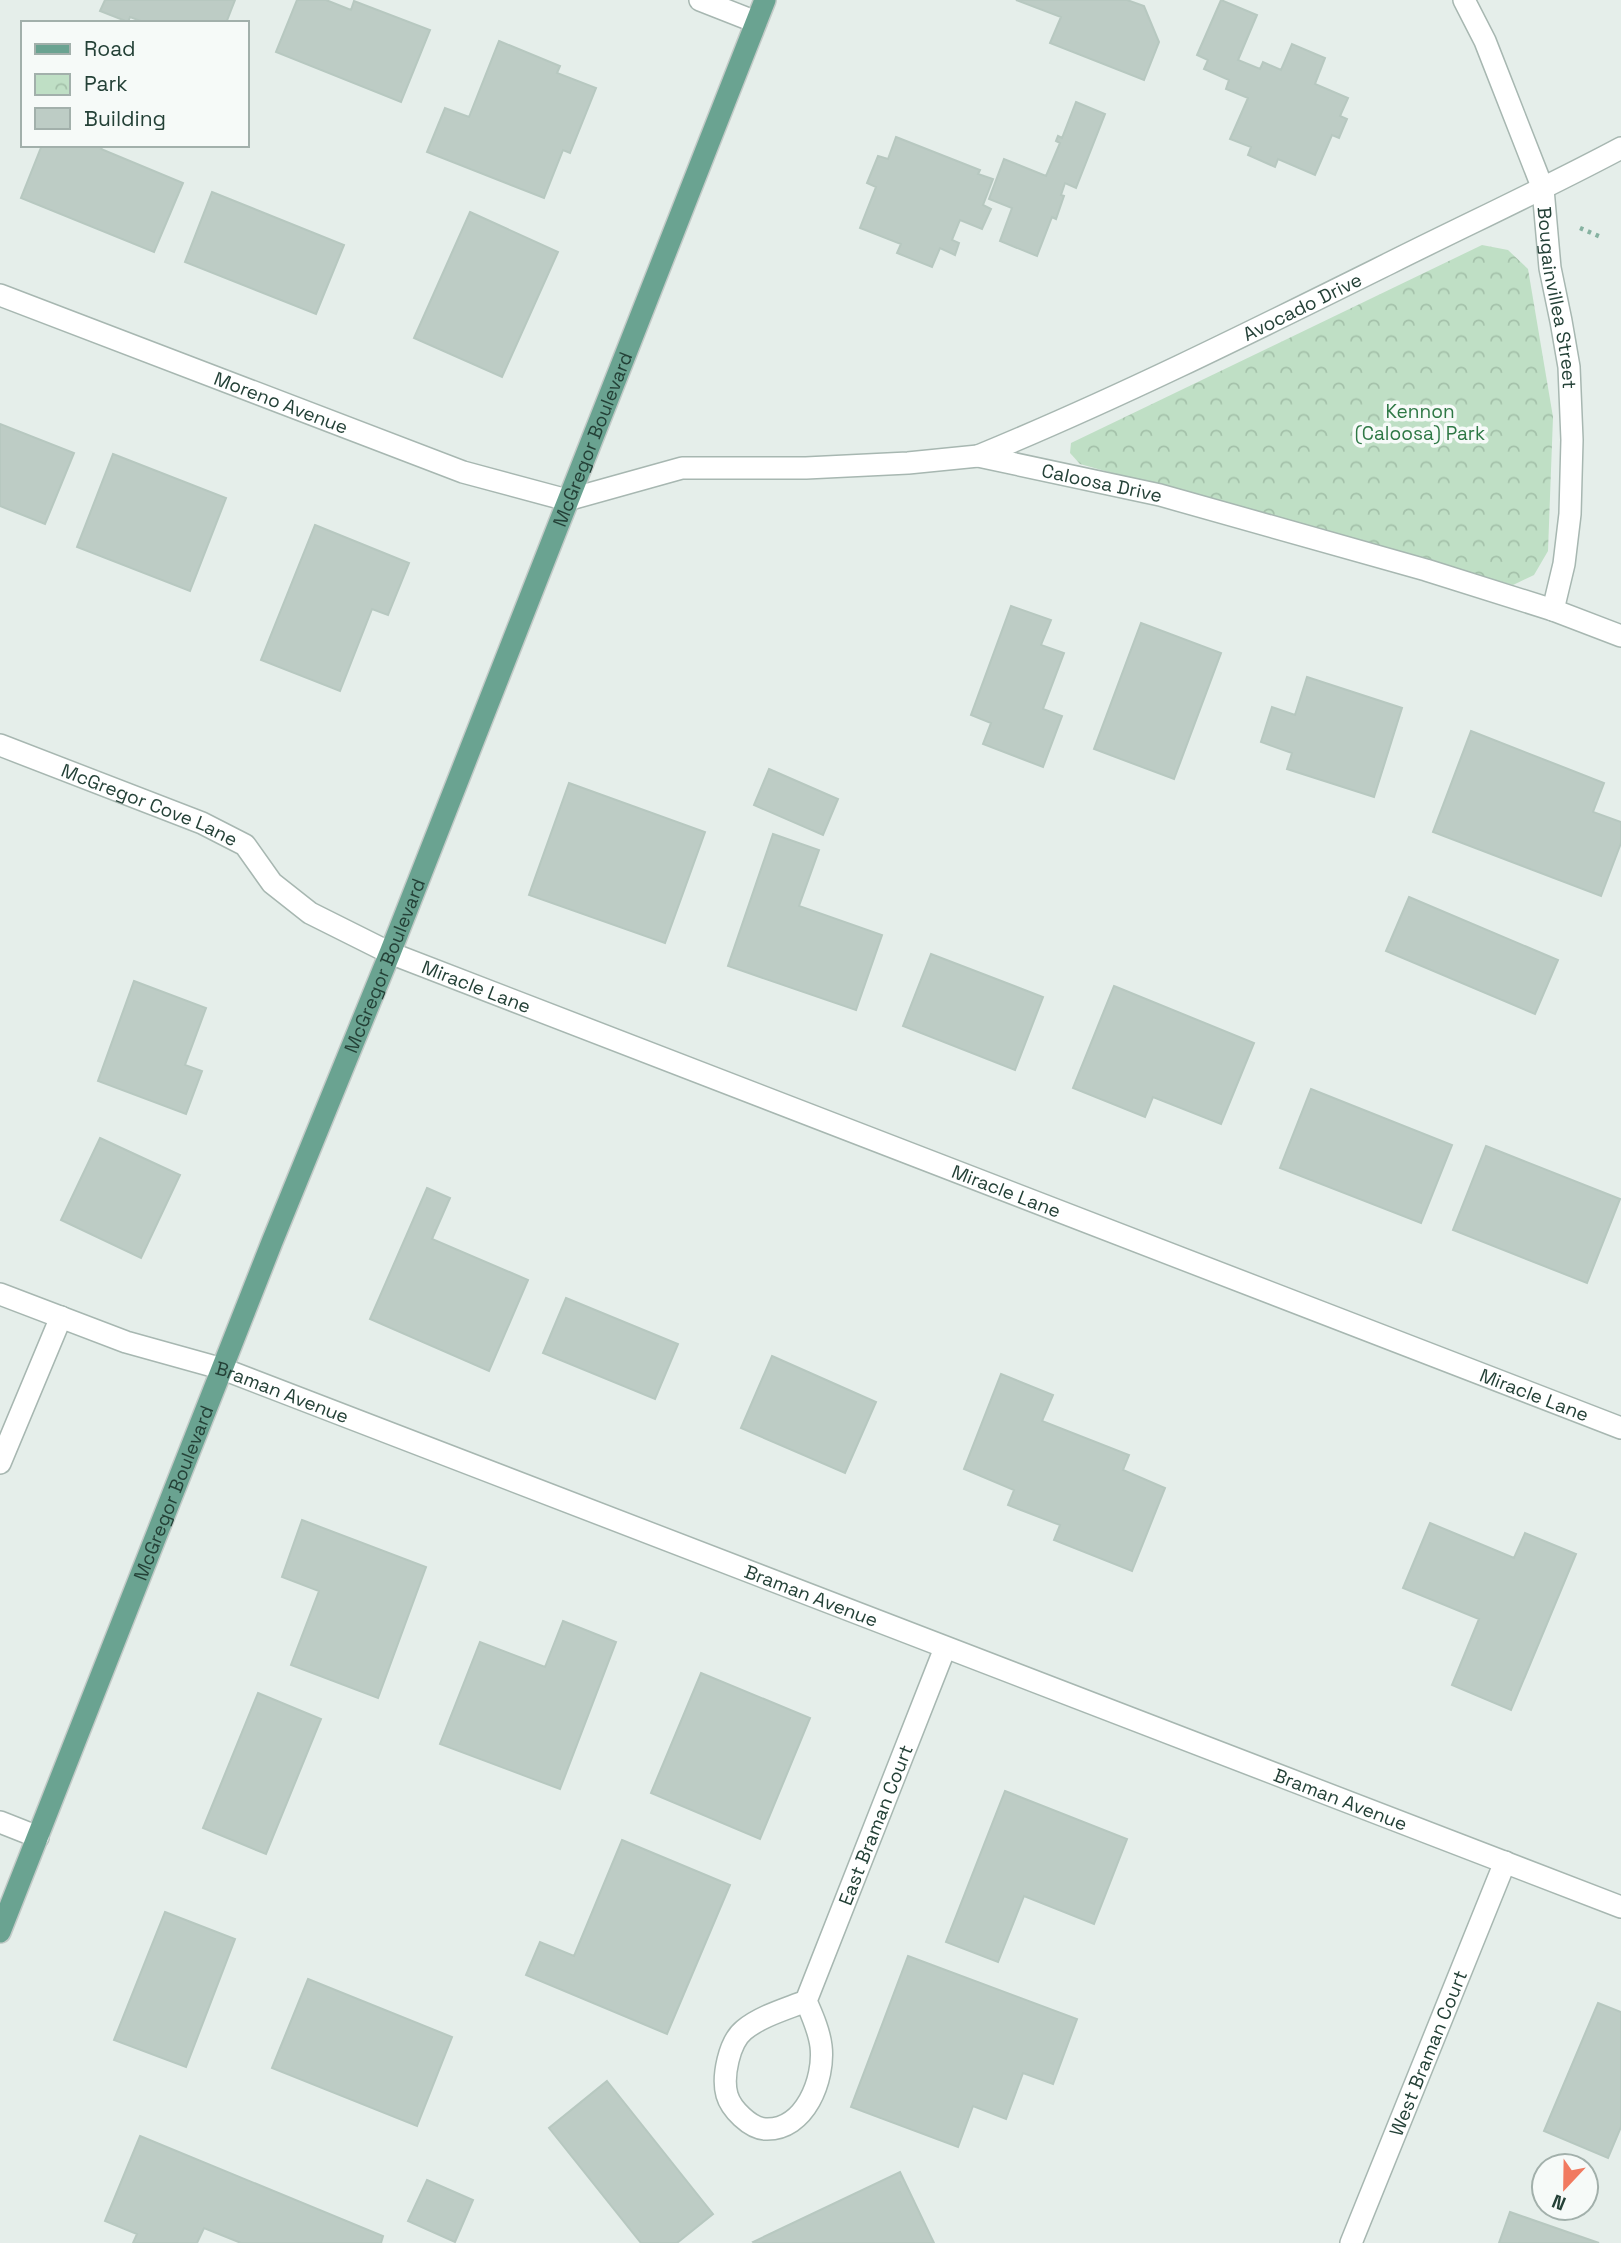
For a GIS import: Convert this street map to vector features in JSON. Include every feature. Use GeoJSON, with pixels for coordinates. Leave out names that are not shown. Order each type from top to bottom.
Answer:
{"type":"FeatureCollection","features":[{"type":"Feature","properties":{"kind":"main road","name":"McGregor Boulevard"},"geometry":{"type":"LineString","coordinates":[[0,1932],[390,953],[765,0]]}},
{"type":"Feature","properties":{"kind":"street"},"geometry":{"type":"LineString","coordinates":[[700,0],[756,22]]}},
{"type":"Feature","properties":{"kind":"street","name":"Bougainvillea Street"},"geometry":{"type":"LineString","coordinates":[[1464,0],[1485,41],[1543,190],[1550,268],[1569,367],[1572,440],[1570,514],[1564,564],[1553,610]]}},
{"type":"Feature","properties":{"kind":"street","name":"Avocado Drive"},"geometry":{"type":"LineString","coordinates":[[978,456],[1061,422],[1184,365],[1543,190],[1621,148]]}},
{"type":"Feature","properties":{"kind":"street","name":"Moreno Avenue"},"geometry":{"type":"LineString","coordinates":[[0,295],[463,472],[567,500]]}},
{"type":"Feature","properties":{"kind":"street","name":"Caloosa Drive"},"geometry":{"type":"LineString","coordinates":[[567,500],[682,468],[819,467],[908,463],[978,456],[1160,495],[1426,570],[1553,610],[1621,636]]}},
{"type":"Feature","properties":{"kind":"street","name":"McGregor Cove Lane"},"geometry":{"type":"LineString","coordinates":[[0,745],[202,823],[245,845],[272,883],[310,913],[390,953]]}},
{"type":"Feature","properties":{"kind":"street","name":"Miracle Lane"},"geometry":{"type":"LineString","coordinates":[[390,953],[1621,1428]]}},
{"type":"Feature","properties":{"kind":"street","name":"Braman Avenue"},"geometry":{"type":"LineString","coordinates":[[0,1294],[126,1342],[223,1368],[1621,1907]]}},
{"type":"Feature","properties":{"kind":"street"},"geometry":{"type":"LineString","coordinates":[[0,1463],[61,1317]]}},
{"type":"Feature","properties":{"kind":"street","name":"East Braman Court"},"geometry":{"type":"LineString","coordinates":[[806,2001],[945,1648]]}},
{"type":"Feature","properties":{"kind":"street"},"geometry":{"type":"LineString","coordinates":[[0,1822],[38,1837]]}},
{"type":"Feature","properties":{"kind":"street","name":"West Braman Court"},"geometry":{"type":"LineString","coordinates":[[1351,2243],[1505,1862]]}},
{"type":"Feature","properties":{"kind":"street"},"geometry":{"type":"LineString","coordinates":[[806,2001],[821,2047],[820,2070],[815,2090],[804,2109],[786,2126],[763,2129],[745,2120],[727,2095],[726,2062],[741,2032],[767,2017],[806,2001]]}},
{"type":"Feature","properties":{"kind":"green space","name":"Kennon (Caloosa) Park"},"geometry":{"type":"Polygon","coordinates":[[[1482,245],[1508,250],[1528,269],[1553,417],[1548,551],[1534,575],[1513,585],[1080,464],[1070,453],[1071,443],[1482,245]]]}},
{"type":"Feature","properties":{"kind":"building"},"geometry":{"type":"Polygon","coordinates":[[[105,0],[235,0],[227,21],[141,21],[130,17],[125,21],[100,11],[105,0]]]}},
{"type":"Feature","properties":{"kind":"building"},"geometry":{"type":"Polygon","coordinates":[[[297,0],[326,0],[351,10],[354,1],[430,30],[401,102],[276,52],[297,0]]]}},
{"type":"Feature","properties":{"kind":"building"},"geometry":{"type":"Polygon","coordinates":[[[1016,0],[1127,0],[1144,6],[1159,42],[1144,80],[1050,43],[1061,17],[1016,0]]]}},
{"type":"Feature","properties":{"kind":"building"},"geometry":{"type":"Polygon","coordinates":[[[1221,0],[1257,15],[1238,60],[1260,69],[1263,62],[1281,70],[1292,44],[1325,58],[1315,84],[1348,98],[1340,116],[1347,119],[1339,138],[1332,135],[1315,175],[1278,159],[1275,167],[1248,155],[1251,147],[1230,139],[1248,98],[1226,89],[1229,80],[1204,69],[1208,60],[1197,55],[1221,0]]]}},
{"type":"Feature","properties":{"kind":"building"},"geometry":{"type":"Polygon","coordinates":[[[499,41],[560,66],[557,73],[596,88],[570,153],[563,150],[544,198],[427,152],[445,108],[469,117],[499,41]]]}},
{"type":"Feature","properties":{"kind":"building"},"geometry":{"type":"Polygon","coordinates":[[[1076,102],[1105,114],[1076,188],[1065,183],[1061,195],[1064,196],[1056,219],[1052,217],[1037,256],[1000,241],[1012,208],[989,199],[1004,159],[1046,176],[1060,143],[1056,141],[1058,136],[1062,138],[1076,102]]]}},
{"type":"Feature","properties":{"kind":"building"},"geometry":{"type":"Polygon","coordinates":[[[896,137],[980,170],[978,174],[993,179],[983,205],[991,209],[982,229],[960,220],[952,240],[959,243],[955,255],[940,248],[932,267],[897,253],[901,244],[860,228],[876,187],[867,183],[878,156],[888,159],[896,137]]]}},
{"type":"Feature","properties":{"kind":"building"},"geometry":{"type":"Polygon","coordinates":[[[41,147],[102,147],[101,149],[183,183],[154,252],[21,198],[41,147]]]}},
{"type":"Feature","properties":{"kind":"building"},"geometry":{"type":"Polygon","coordinates":[[[212,192],[344,245],[316,314],[185,262],[212,192]]]}},
{"type":"Feature","properties":{"kind":"building"},"geometry":{"type":"Polygon","coordinates":[[[470,212],[558,252],[502,377],[414,338],[470,212]]]}},
{"type":"Feature","properties":{"kind":"building"},"geometry":{"type":"Polygon","coordinates":[[[0,424],[74,453],[45,524],[0,506],[0,424]]]}},
{"type":"Feature","properties":{"kind":"building"},"geometry":{"type":"Polygon","coordinates":[[[113,454],[226,498],[190,591],[77,547],[113,454]]]}},
{"type":"Feature","properties":{"kind":"building"},"geometry":{"type":"Polygon","coordinates":[[[315,525],[409,563],[388,615],[372,609],[340,691],[261,660],[315,525]]]}},
{"type":"Feature","properties":{"kind":"building"},"geometry":{"type":"Polygon","coordinates":[[[1011,606],[1051,620],[1041,645],[1064,653],[1043,709],[1062,716],[1043,767],[983,744],[991,723],[971,715],[1011,606]]]}},
{"type":"Feature","properties":{"kind":"building"},"geometry":{"type":"Polygon","coordinates":[[[1141,623],[1221,653],[1174,779],[1094,749],[1141,623]]]}},
{"type":"Feature","properties":{"kind":"building"},"geometry":{"type":"Polygon","coordinates":[[[1307,677],[1402,708],[1374,797],[1287,769],[1292,753],[1261,742],[1272,707],[1295,715],[1307,677]]]}},
{"type":"Feature","properties":{"kind":"building"},"geometry":{"type":"Polygon","coordinates":[[[1471,731],[1604,783],[1593,812],[1621,822],[1621,843],[1601,896],[1433,832],[1471,731]]]}},
{"type":"Feature","properties":{"kind":"building"},"geometry":{"type":"Polygon","coordinates":[[[769,769],[838,799],[823,835],[754,805],[769,769]]]}},
{"type":"Feature","properties":{"kind":"building"},"geometry":{"type":"Polygon","coordinates":[[[569,783],[705,832],[665,943],[529,895],[569,783]]]}},
{"type":"Feature","properties":{"kind":"building"},"geometry":{"type":"Polygon","coordinates":[[[773,834],[819,850],[799,906],[882,935],[856,1010],[728,966],[773,834]]]}},
{"type":"Feature","properties":{"kind":"building"},"geometry":{"type":"Polygon","coordinates":[[[1409,897],[1558,960],[1535,1014],[1386,951],[1409,897]]]}},
{"type":"Feature","properties":{"kind":"building"},"geometry":{"type":"Polygon","coordinates":[[[931,954],[1043,997],[1015,1070],[903,1026],[931,954]]]}},
{"type":"Feature","properties":{"kind":"building"},"geometry":{"type":"Polygon","coordinates":[[[134,981],[206,1008],[185,1065],[202,1071],[186,1114],[98,1081],[134,981]]]}},
{"type":"Feature","properties":{"kind":"building"},"geometry":{"type":"Polygon","coordinates":[[[1114,986],[1254,1043],[1221,1124],[1153,1097],[1145,1117],[1073,1088],[1114,986]]]}},
{"type":"Feature","properties":{"kind":"building"},"geometry":{"type":"Polygon","coordinates":[[[1311,1089],[1452,1145],[1421,1223],[1280,1168],[1311,1089]]]}},
{"type":"Feature","properties":{"kind":"building"},"geometry":{"type":"Polygon","coordinates":[[[100,1138],[180,1175],[141,1258],[61,1220],[100,1138]]]}},
{"type":"Feature","properties":{"kind":"building"},"geometry":{"type":"Polygon","coordinates":[[[1486,1146],[1620,1199],[1587,1283],[1453,1230],[1486,1146]]]}},
{"type":"Feature","properties":{"kind":"building"},"geometry":{"type":"Polygon","coordinates":[[[427,1188],[450,1198],[432,1239],[528,1280],[489,1371],[370,1319],[427,1188]]]}},
{"type":"Feature","properties":{"kind":"building"},"geometry":{"type":"Polygon","coordinates":[[[566,1298],[678,1344],[655,1399],[543,1353],[566,1298]]]}},
{"type":"Feature","properties":{"kind":"building"},"geometry":{"type":"Polygon","coordinates":[[[772,1356],[876,1402],[845,1473],[741,1428],[772,1356]]]}},
{"type":"Feature","properties":{"kind":"building"},"geometry":{"type":"Polygon","coordinates":[[[1001,1374],[1053,1395],[1042,1421],[1129,1455],[1123,1470],[1165,1488],[1132,1571],[1054,1540],[1060,1525],[1008,1505],[1014,1490],[964,1469],[1001,1374]]]}},
{"type":"Feature","properties":{"kind":"building"},"geometry":{"type":"Polygon","coordinates":[[[302,1520],[426,1567],[378,1698],[291,1665],[319,1591],[282,1577],[302,1520]]]}},
{"type":"Feature","properties":{"kind":"building"},"geometry":{"type":"Polygon","coordinates":[[[1430,1523],[1514,1558],[1525,1533],[1576,1554],[1511,1710],[1452,1685],[1479,1619],[1403,1588],[1430,1523]]]}},
{"type":"Feature","properties":{"kind":"building"},"geometry":{"type":"Polygon","coordinates":[[[563,1621],[616,1642],[560,1789],[440,1744],[480,1642],[545,1667],[563,1621]]]}},
{"type":"Feature","properties":{"kind":"building"},"geometry":{"type":"Polygon","coordinates":[[[701,1673],[810,1718],[760,1839],[651,1793],[701,1673]]]}},
{"type":"Feature","properties":{"kind":"building"},"geometry":{"type":"Polygon","coordinates":[[[258,1693],[321,1719],[266,1854],[203,1828],[258,1693]]]}},
{"type":"Feature","properties":{"kind":"building"},"geometry":{"type":"Polygon","coordinates":[[[1005,1791],[1127,1839],[1094,1924],[1024,1896],[998,1962],[946,1942],[1005,1791]]]}},
{"type":"Feature","properties":{"kind":"building"},"geometry":{"type":"Polygon","coordinates":[[[622,1840],[730,1885],[667,2034],[526,1975],[540,1942],[574,1956],[622,1840]]]}},
{"type":"Feature","properties":{"kind":"building"},"geometry":{"type":"Polygon","coordinates":[[[165,1912],[235,1939],[186,2067],[114,2040],[165,1912]]]}},
{"type":"Feature","properties":{"kind":"building"},"geometry":{"type":"Polygon","coordinates":[[[908,1956],[1077,2019],[1053,2084],[1023,2073],[1006,2119],[973,2106],[958,2147],[851,2107],[908,1956]]]}},
{"type":"Feature","properties":{"kind":"building"},"geometry":{"type":"Polygon","coordinates":[[[308,1979],[452,2037],[417,2126],[272,2068],[308,1979]]]}},
{"type":"Feature","properties":{"kind":"building"},"geometry":{"type":"Polygon","coordinates":[[[1598,2003],[1621,2012],[1621,2127],[1608,2158],[1600,2152],[1594,2152],[1544,2131],[1598,2003]]]}},
{"type":"Feature","properties":{"kind":"building"},"geometry":{"type":"Polygon","coordinates":[[[607,2081],[713,2214],[677,2243],[641,2243],[549,2128],[607,2081]]]}},
{"type":"Feature","properties":{"kind":"building"},"geometry":{"type":"Polygon","coordinates":[[[140,2136],[383,2236],[381,2243],[241,2243],[204,2228],[197,2243],[133,2243],[137,2234],[105,2221],[140,2136]]]}},
{"type":"Feature","properties":{"kind":"building"},"geometry":{"type":"Polygon","coordinates":[[[900,2172],[934,2243],[753,2242],[900,2172]]]}},
{"type":"Feature","properties":{"kind":"building"},"geometry":{"type":"Polygon","coordinates":[[[427,2180],[473,2200],[455,2242],[408,2221],[427,2180]]]}},
{"type":"Feature","properties":{"kind":"building"},"geometry":{"type":"Polygon","coordinates":[[[1510,2212],[1530,2219],[1530,2222],[1539,2222],[1599,2243],[1499,2243],[1510,2212]]]}}]}
